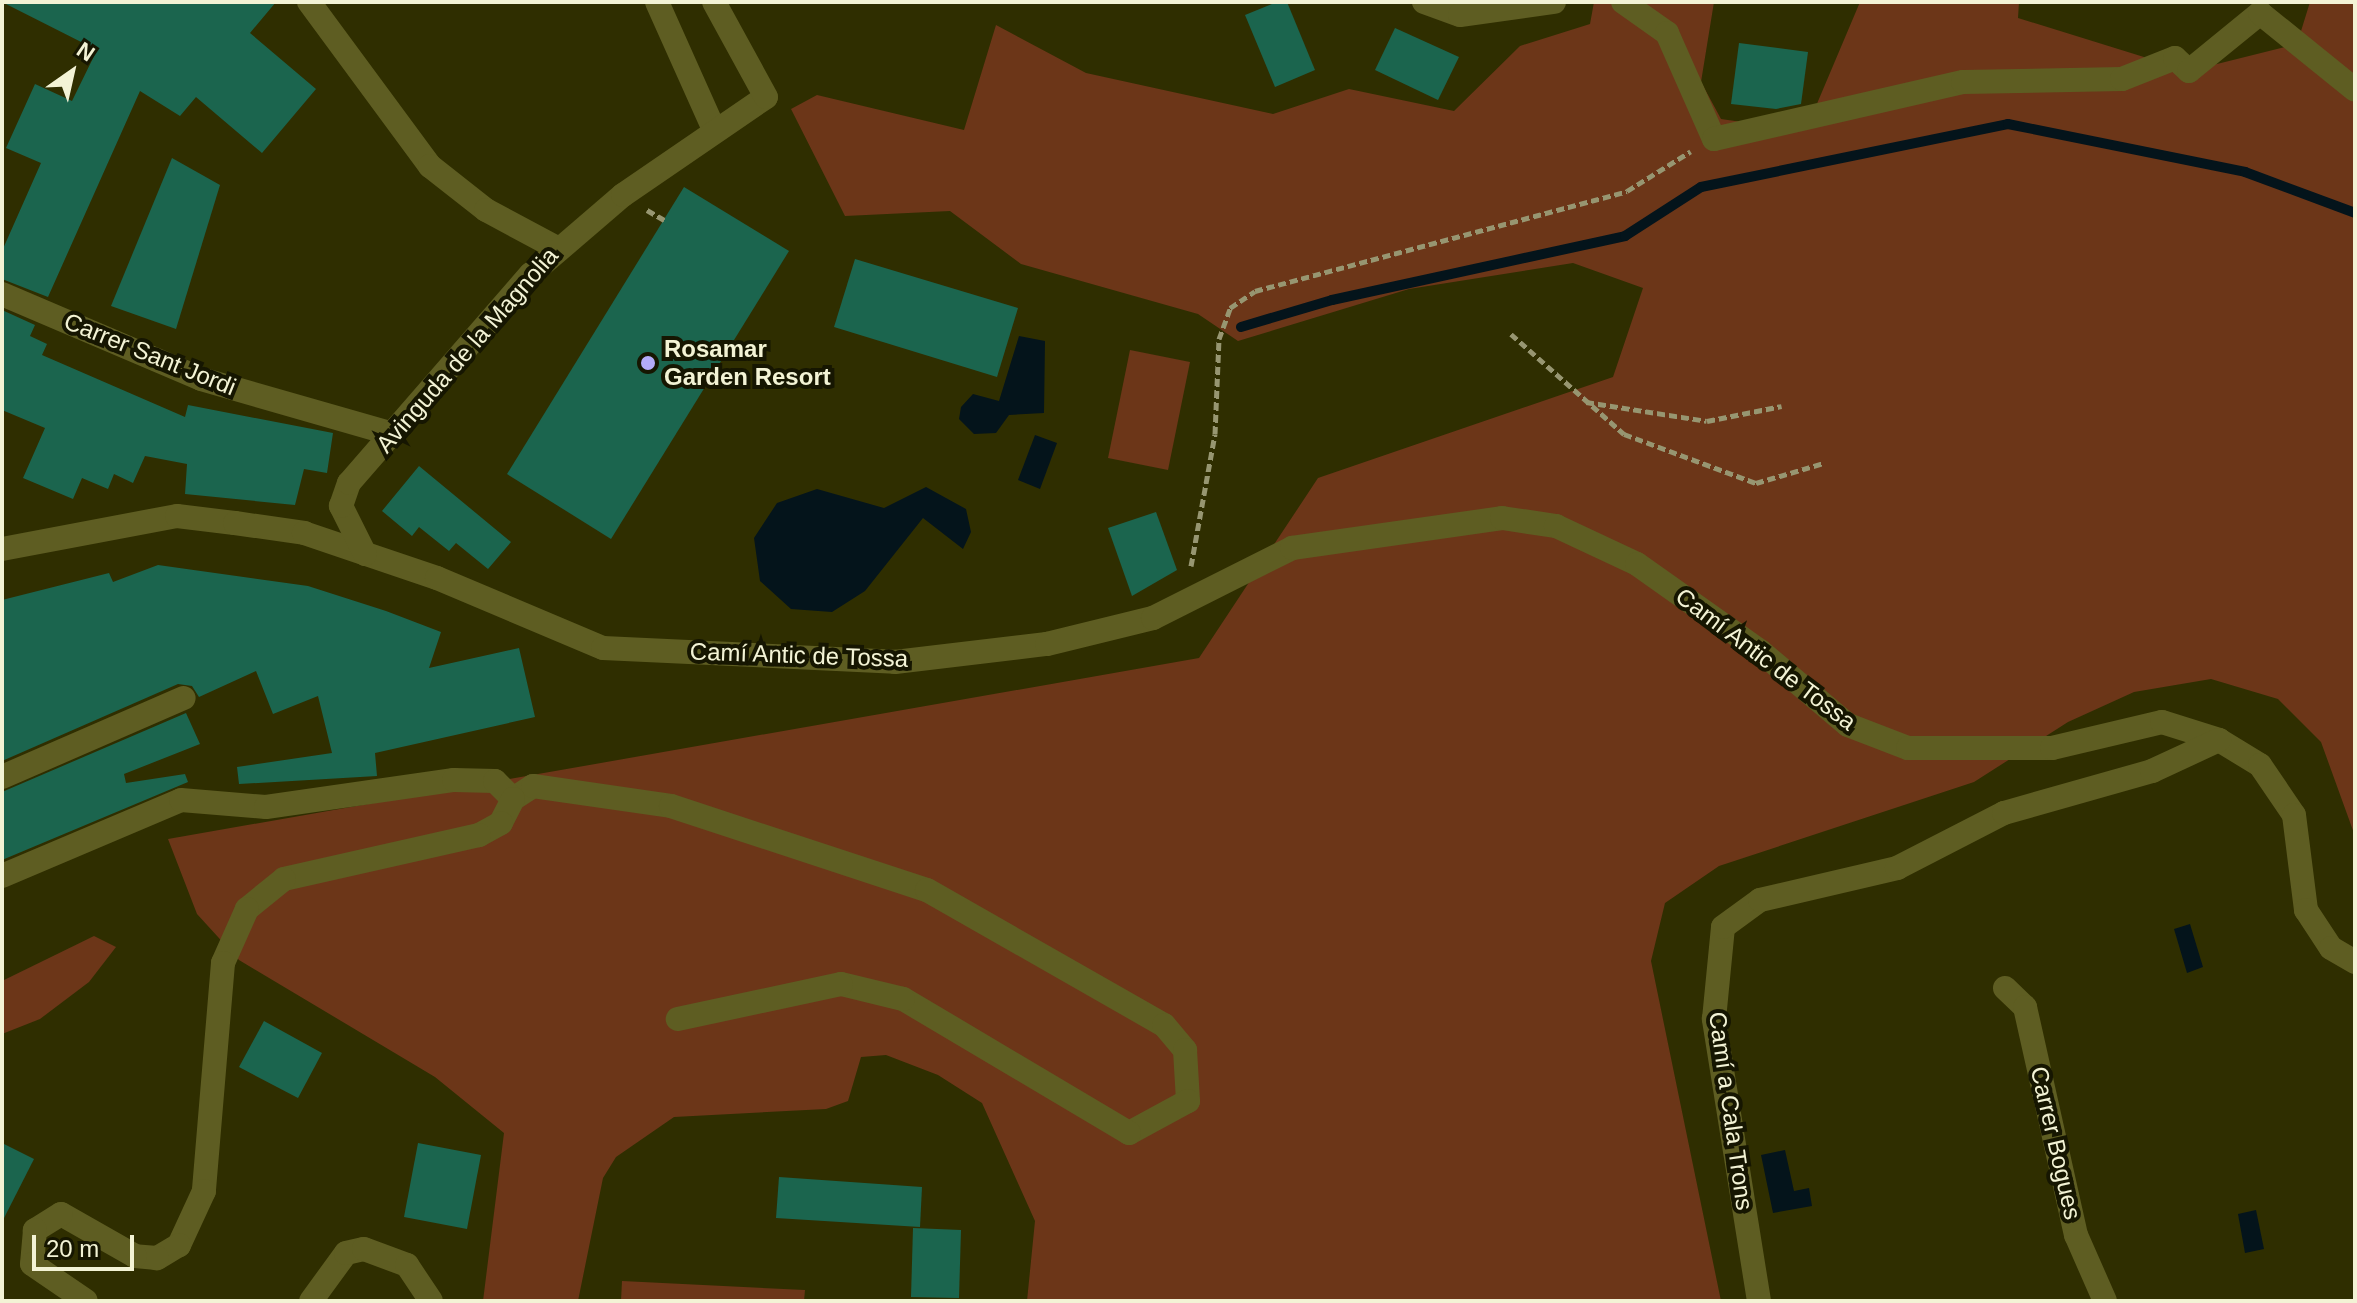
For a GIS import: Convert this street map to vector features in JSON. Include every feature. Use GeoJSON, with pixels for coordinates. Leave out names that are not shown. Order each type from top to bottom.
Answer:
{"type":"FeatureCollection","features":[{"type":"Feature","properties":{"kind":"street"},"geometry":{"type":"LineString","coordinates":[[309,2],[430,166],[486,210],[555,247]]}},
{"type":"Feature","properties":{"kind":"street"},"geometry":{"type":"LineString","coordinates":[[657,2],[713,127]]}},
{"type":"Feature","properties":{"kind":"street","name":"Avinguda de la Magnolia"},"geometry":{"type":"LineString","coordinates":[[304,533],[341,506],[349,483],[555,247],[713,127],[766,97],[714,2]]}},
{"type":"Feature","properties":{"kind":"street"},"geometry":{"type":"LineString","coordinates":[[1424,2],[1475,15],[1554,2]]}},
{"type":"Feature","properties":{"kind":"street"},"geometry":{"type":"LineString","coordinates":[[1623,2],[1667,33],[1714,139],[1963,82],[2122,79],[2175,58],[2189,71],[2260,13],[2355,90]]}},
{"type":"Feature","properties":{"kind":"street","name":"Carrer Sant Jordi"},"geometry":{"type":"LineString","coordinates":[[2,294],[201,379],[393,434]]}},
{"type":"Feature","properties":{"kind":"street"},"geometry":{"type":"LineString","coordinates":[[341,506],[365,554]]}},
{"type":"Feature","properties":{"kind":"street","name":"Camí Antic de Tossa"},"geometry":{"type":"LineString","coordinates":[[2,549],[177,516],[304,533],[603,648],[895,662],[1047,644],[1153,618],[1292,548],[1502,518],[1556,526],[1637,564],[1760,651],[1848,725],[1908,748],[2052,748],[2162,722],[2219,740],[2260,765],[2294,815],[2306,910],[2331,948],[2355,962]]}},
{"type":"Feature","properties":{"kind":"street"},"geometry":{"type":"LineString","coordinates":[[2,777],[184,698]]}},
{"type":"Feature","properties":{"kind":"street","name":"Camí a Cala Trons"},"geometry":{"type":"LineString","coordinates":[[1759,1301],[1714,1019],[1723,927],[1760,900],[1897,868],[2004,813],[2152,771],[2219,740]]}},
{"type":"Feature","properties":{"kind":"street"},"geometry":{"type":"LineString","coordinates":[[2,876],[181,800],[266,807],[454,780],[495,781],[513,799]]}},
{"type":"Feature","properties":{"kind":"street"},"geometry":{"type":"LineString","coordinates":[[86,1301],[32,1264],[35,1230],[61,1214],[135,1256],[157,1258],[179,1245],[204,1191],[223,963],[247,909],[284,879],[479,835],[501,823],[513,799],[533,786],[671,806],[927,890],[1164,1025],[1185,1050],[1188,1101],[1129,1133],[903,999],[841,984],[678,1019]]}},
{"type":"Feature","properties":{"kind":"street","name":"Carrer Bogues"},"geometry":{"type":"LineString","coordinates":[[2005,988],[2025,1007],[2076,1235],[2105,1301]]}},
{"type":"Feature","properties":{"kind":"street"},"geometry":{"type":"LineString","coordinates":[[311,1301],[346,1253],[364,1249],[407,1265],[429,1296]]}},
{"type":"Feature","properties":{"kind":"path"},"geometry":{"type":"LineString","coordinates":[[1183,578],[1203,518],[1219,339],[1230,308],[1255,291],[1627,191],[1714,139]]}},
{"type":"Feature","properties":{"kind":"path"},"geometry":{"type":"LineString","coordinates":[[1511,334],[1624,434],[1756,483],[1824,463]]}},
{"type":"Feature","properties":{"kind":"path"},"geometry":{"type":"LineString","coordinates":[[1585,402],[1707,421],[1782,406]]}},
{"type":"Feature","properties":{"kind":"shaded area"},"geometry":{"type":"Polygon","coordinates":[[[1594,2],[1714,2],[1701,82],[1721,119],[1797,130],[1816,106],[1860,2],[2019,2],[2018,18],[2189,71],[2297,44],[2310,2],[2355,2],[2355,836],[2321,742],[2278,699],[2211,679],[2134,692],[2068,722],[1974,782],[1719,866],[1665,903],[1651,961],[1721,1301],[1027,1301],[1035,1221],[982,1103],[938,1075],[886,1055],[861,1057],[848,1101],[826,1109],[674,1117],[616,1157],[603,1178],[578,1301],[483,1301],[504,1133],[435,1077],[239,960],[197,914],[168,839],[1199,658],[1318,478],[1613,377],[1643,288],[1573,263],[1409,289],[1238,341],[1198,314],[1021,264],[950,211],[845,216],[791,109],[817,95],[964,130],[996,25],[1086,73],[1273,114],[1349,89],[1454,111],[1520,46],[1590,24],[1594,2]]]}},
{"type":"Feature","properties":{"kind":"shaded area"},"geometry":{"type":"Polygon","coordinates":[[[1019,336],[1045,341],[1044,413],[1009,415],[996,433],[974,434],[959,419],[961,407],[973,394],[999,401],[1019,336]]]}},
{"type":"Feature","properties":{"kind":"shaded area"},"geometry":{"type":"Polygon","coordinates":[[[1130,350],[1190,362],[1168,470],[1108,458],[1130,350]]]}},
{"type":"Feature","properties":{"kind":"shaded area"},"geometry":{"type":"Polygon","coordinates":[[[1035,435],[1057,443],[1040,489],[1018,480],[1035,435]]]}},
{"type":"Feature","properties":{"kind":"shaded area"},"geometry":{"type":"Polygon","coordinates":[[[926,487],[966,509],[971,532],[963,549],[923,518],[865,591],[832,612],[791,609],[760,581],[754,538],[777,503],[817,489],[884,508],[926,487]]]}},
{"type":"Feature","properties":{"kind":"shaded area"},"geometry":{"type":"Polygon","coordinates":[[[2190,924],[2203,967],[2187,973],[2174,929],[2190,924]]]}},
{"type":"Feature","properties":{"kind":"shaded area"},"geometry":{"type":"Polygon","coordinates":[[[94,936],[116,947],[89,982],[40,1019],[2,1034],[2,981],[94,936]]]}},
{"type":"Feature","properties":{"kind":"shaded area"},"geometry":{"type":"Polygon","coordinates":[[[1785,1150],[1794,1191],[1809,1188],[1812,1206],[1773,1213],[1761,1155],[1785,1150]]]}},
{"type":"Feature","properties":{"kind":"shaded area"},"geometry":{"type":"Polygon","coordinates":[[[2256,1210],[2264,1249],[2245,1253],[2238,1214],[2256,1210]]]}},
{"type":"Feature","properties":{"kind":"shaded area"},"geometry":{"type":"Polygon","coordinates":[[[622,1281],[805,1290],[804,1301],[621,1301],[622,1281]]]}},
{"type":"Feature","properties":{"kind":"building"},"geometry":{"type":"Polygon","coordinates":[[[2,2],[276,2],[250,33],[316,89],[262,153],[196,97],[180,116],[140,91],[48,297],[2,279],[2,251],[41,163],[6,148],[35,84],[72,101],[97,50],[2,2]]]}},
{"type":"Feature","properties":{"kind":"building"},"geometry":{"type":"Polygon","coordinates":[[[1277,2],[1287,2],[1315,70],[1275,87],[1245,15],[1277,2]]]}},
{"type":"Feature","properties":{"kind":"building"},"geometry":{"type":"Polygon","coordinates":[[[1395,28],[1459,57],[1438,100],[1375,70],[1395,28]]]}},
{"type":"Feature","properties":{"kind":"building"},"geometry":{"type":"Polygon","coordinates":[[[1739,43],[1808,52],[1801,104],[1776,109],[1731,104],[1739,43]]]}},
{"type":"Feature","properties":{"kind":"building"},"geometry":{"type":"Polygon","coordinates":[[[172,158],[220,185],[176,329],[111,306],[172,158]]]}},
{"type":"Feature","properties":{"kind":"building","name":"Rosamar Garden Resort"},"geometry":{"type":"Polygon","coordinates":[[[684,187],[789,251],[611,539],[507,474],[684,187]]]}},
{"type":"Feature","properties":{"kind":"building"},"geometry":{"type":"Polygon","coordinates":[[[855,259],[1018,308],[997,377],[834,327],[855,259]]]}},
{"type":"Feature","properties":{"kind":"building"},"geometry":{"type":"Polygon","coordinates":[[[2,310],[35,325],[30,336],[47,344],[42,355],[185,417],[188,405],[333,433],[327,473],[304,469],[295,505],[185,494],[187,464],[145,456],[133,483],[114,474],[108,489],[82,478],[73,499],[23,478],[45,428],[2,410],[2,310]]]}},
{"type":"Feature","properties":{"kind":"building"},"geometry":{"type":"Polygon","coordinates":[[[419,466],[511,542],[488,569],[456,543],[449,551],[419,527],[412,536],[382,511],[419,466]]]}},
{"type":"Feature","properties":{"kind":"building"},"geometry":{"type":"Polygon","coordinates":[[[1156,512],[1177,570],[1132,596],[1108,528],[1156,512]]]}},
{"type":"Feature","properties":{"kind":"building"},"geometry":{"type":"Polygon","coordinates":[[[158,565],[308,586],[386,611],[441,632],[429,668],[519,648],[535,717],[375,753],[377,776],[239,784],[237,767],[332,753],[318,696],[273,714],[256,671],[199,697],[192,686],[178,684],[2,761],[2,600],[109,573],[113,582],[158,565]]]}},
{"type":"Feature","properties":{"kind":"building"},"geometry":{"type":"Polygon","coordinates":[[[186,713],[200,744],[124,774],[126,783],[185,774],[188,782],[2,860],[2,792],[186,713]]]}},
{"type":"Feature","properties":{"kind":"building"},"geometry":{"type":"Polygon","coordinates":[[[264,1021],[322,1053],[298,1098],[239,1067],[264,1021]]]}},
{"type":"Feature","properties":{"kind":"building"},"geometry":{"type":"Polygon","coordinates":[[[2,1143],[34,1159],[2,1222],[2,1143]]]}},
{"type":"Feature","properties":{"kind":"building"},"geometry":{"type":"Polygon","coordinates":[[[418,1143],[481,1155],[467,1229],[404,1217],[418,1143]]]}},
{"type":"Feature","properties":{"kind":"building"},"geometry":{"type":"Polygon","coordinates":[[[779,1177],[922,1187],[920,1227],[776,1218],[779,1177]]]}},
{"type":"Feature","properties":{"kind":"building"},"geometry":{"type":"Polygon","coordinates":[[[913,1228],[961,1230],[959,1298],[911,1297],[913,1228]]]}},
{"type":"Feature","properties":{"kind":"waterway"},"geometry":{"type":"LineString","coordinates":[[1241,327],[1332,300],[1625,236],[1701,187],[2008,124],[2245,172],[2355,213]]}},
{"type":"Feature","properties":{"kind":"place","name":"Rosamar Garden Resort"},"geometry":{"type":"Point","coordinates":[648,363]}}]}
